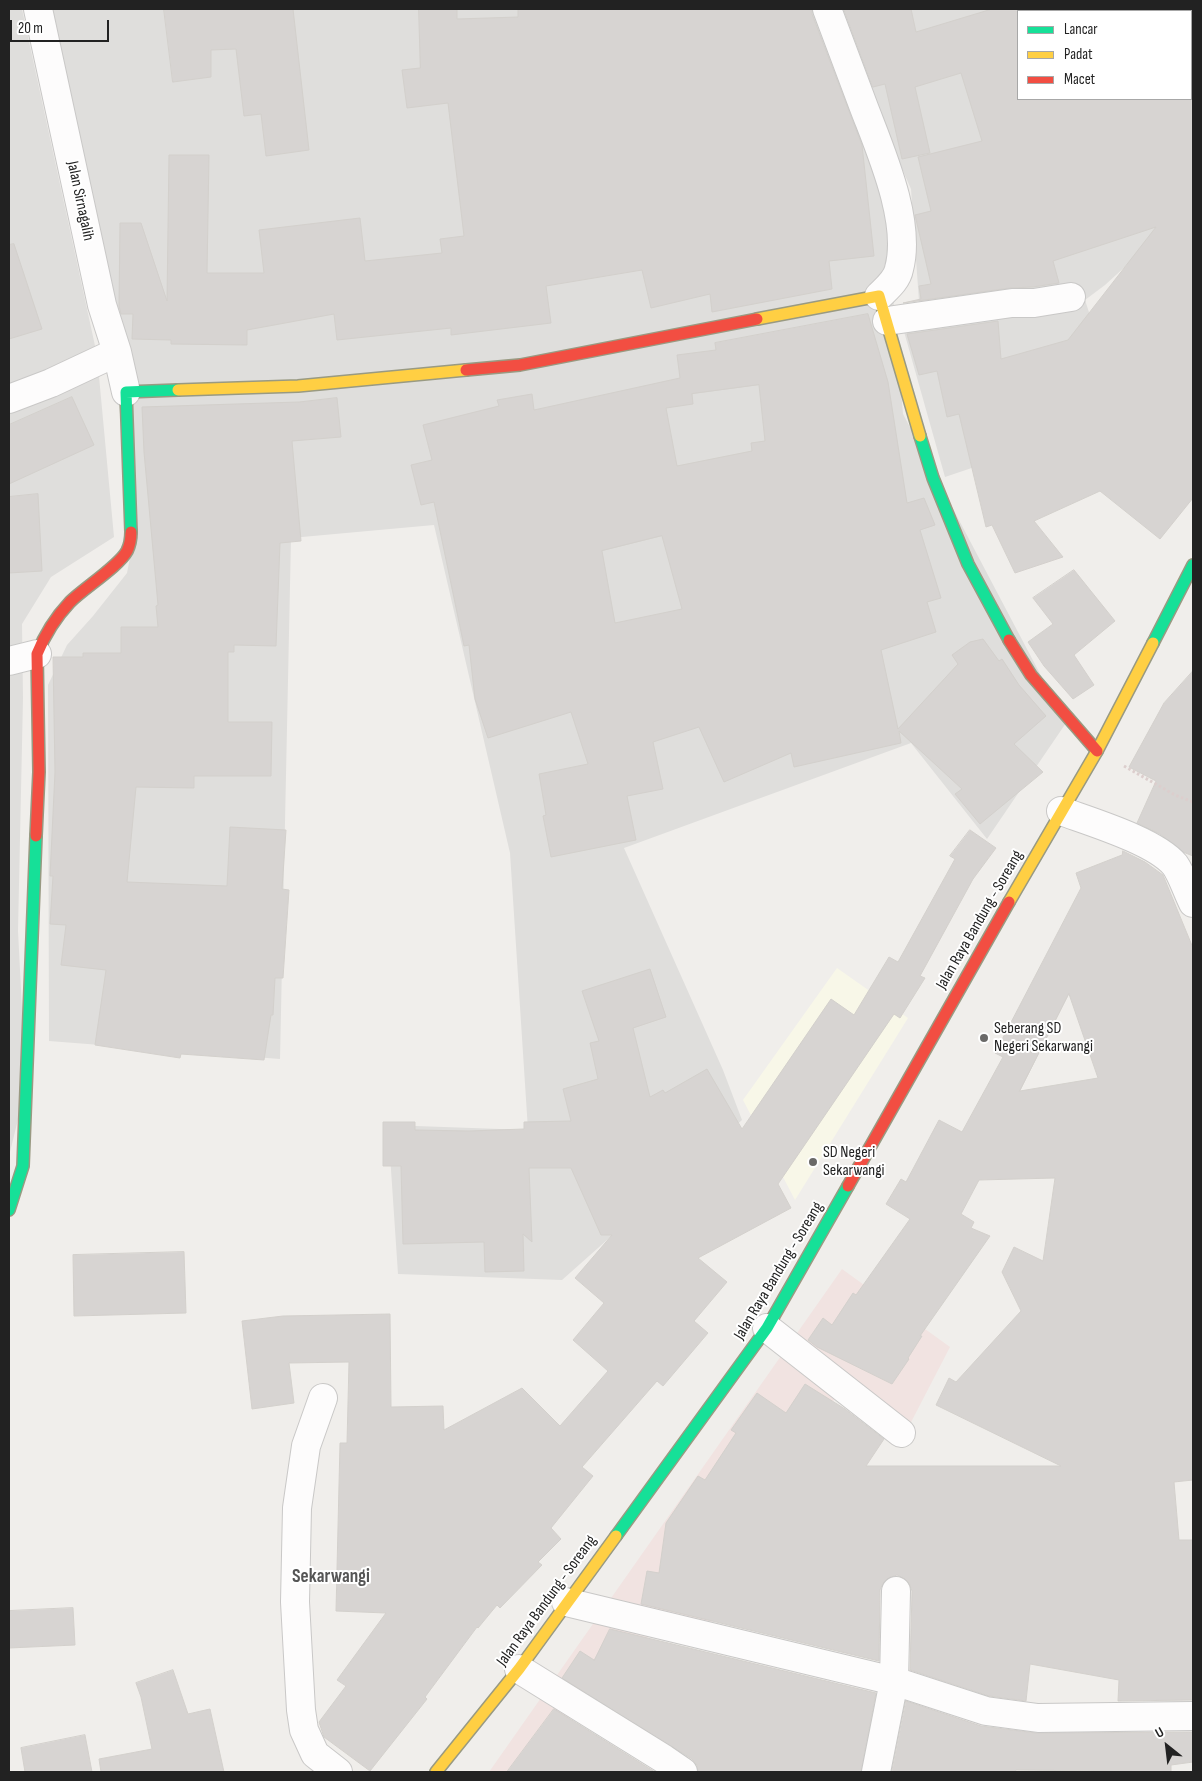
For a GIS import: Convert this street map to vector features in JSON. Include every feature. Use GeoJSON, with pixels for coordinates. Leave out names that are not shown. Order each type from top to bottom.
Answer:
{"type":"FeatureCollection","features":[{"type":"Feature","properties":{"kind":"street","name":"Jalan Sirnagalih"},"geometry":{"type":"LineString","coordinates":[[38,9],[102,304],[117,352],[126,392]]}},
{"type":"Feature","properties":{"kind":"street"},"geometry":{"type":"LineString","coordinates":[[827,9],[890,179],[902,226],[902,255],[899,270],[883,308],[933,478],[968,564],[1006,636],[1031,676],[1097,751]]}},
{"type":"Feature","properties":{"kind":"street"},"geometry":{"type":"LineString","coordinates":[[9,1210],[24,1166],[31,935],[39,772],[37,654],[50,625],[62,610],[120,561],[127,551],[130,539],[126,392],[298,386],[520,365],[883,308],[1034,302],[1072,297]]}},
{"type":"Feature","properties":{"kind":"street"},"geometry":{"type":"LineString","coordinates":[[9,399],[117,352]]}},
{"type":"Feature","properties":{"kind":"street","name":"Jalan Raya Bandung - Soreang"},"geometry":{"type":"LineString","coordinates":[[436,1772],[518,1670],[767,1328],[1097,751],[1193,565]]}},
{"type":"Feature","properties":{"kind":"street"},"geometry":{"type":"LineString","coordinates":[[9,660],[37,654]]}},
{"type":"Feature","properties":{"kind":"street"},"geometry":{"type":"LineString","coordinates":[[1061,811],[1137,840],[1161,853],[1175,866],[1193,903]]}},
{"type":"Feature","properties":{"kind":"street"},"geometry":{"type":"LineString","coordinates":[[767,1328],[901,1433]]}},
{"type":"Feature","properties":{"kind":"street"},"geometry":{"type":"LineString","coordinates":[[323,1398],[306,1446],[303,1464],[297,1508],[295,1602],[301,1710],[304,1730],[315,1754],[338,1772]]}},
{"type":"Feature","properties":{"kind":"street"},"geometry":{"type":"LineString","coordinates":[[876,1772],[894,1681],[896,1591]]}},
{"type":"Feature","properties":{"kind":"street"},"geometry":{"type":"LineString","coordinates":[[566,1602],[894,1681],[986,1711],[1038,1718],[1193,1716]]}},
{"type":"Feature","properties":{"kind":"street"},"geometry":{"type":"LineString","coordinates":[[518,1670],[664,1759],[682,1772]]}},
{"type":"Feature","properties":{"kind":"path"},"geometry":{"type":"LineString","coordinates":[[1097,751],[1175,795],[1193,802]]}},
{"type":"Feature","properties":{"kind":"shaded area"},"geometry":{"type":"Polygon","coordinates":[[[9,9],[22,9],[97,355],[114,537],[51,577],[22,624],[23,698],[18,931],[26,1087],[9,1156],[9,9]]]}},
{"type":"Feature","properties":{"kind":"shaded area"},"geometry":{"type":"Polygon","coordinates":[[[48,9],[814,9],[885,199],[903,414],[1066,723],[987,839],[911,743],[624,848],[723,1070],[742,1120],[562,1280],[398,1274],[388,1125],[528,1130],[510,853],[434,525],[291,538],[280,1059],[49,1041],[48,685],[67,645],[127,573],[135,532],[96,226],[48,9]]]}},
{"type":"Feature","properties":{"kind":"shaded area"},"geometry":{"type":"Polygon","coordinates":[[[833,9],[1193,9],[1193,205],[1105,285],[1085,300],[1123,417],[945,477],[903,328],[919,301],[911,189],[833,9]]]}},
{"type":"Feature","properties":{"kind":"shaded area"},"geometry":{"type":"Polygon","coordinates":[[[837,968],[908,1018],[795,1200],[743,1100],[837,968]]]}},
{"type":"Feature","properties":{"kind":"shaded area"},"geometry":{"type":"Polygon","coordinates":[[[842,1269],[950,1347],[907,1430],[849,1383],[776,1465],[720,1572],[711,1627],[658,1622],[626,1671],[606,1659],[558,1735],[579,1752],[566,1772],[489,1772],[842,1269]]]}},
{"type":"Feature","properties":{"kind":"building"},"geometry":{"type":"Polygon","coordinates":[[[164,9],[293,9],[309,150],[266,156],[261,114],[244,116],[236,49],[211,50],[211,77],[173,82],[164,9]]]}},
{"type":"Feature","properties":{"kind":"building"},"geometry":{"type":"Polygon","coordinates":[[[419,9],[457,9],[457,19],[518,17],[518,9],[812,9],[812,14],[862,145],[874,256],[829,261],[832,289],[712,312],[710,294],[651,308],[642,270],[546,286],[551,323],[451,335],[451,328],[337,340],[334,314],[247,330],[247,345],[171,344],[171,340],[132,339],[133,314],[121,314],[119,306],[120,223],[141,223],[167,301],[169,155],[209,155],[207,273],[264,273],[259,230],[360,218],[365,261],[442,253],[440,239],[464,236],[448,103],[407,108],[402,70],[420,68],[419,9]]]}},
{"type":"Feature","properties":{"kind":"building"},"geometry":{"type":"Polygon","coordinates":[[[844,9],[911,9],[916,32],[992,9],[1018,9],[1017,100],[1193,99],[1193,498],[1160,539],[1100,491],[1034,521],[1063,557],[1015,573],[992,525],[986,527],[959,414],[947,417],[937,371],[919,375],[907,334],[998,321],[1001,359],[1068,340],[1156,227],[1053,261],[1059,283],[903,303],[921,299],[919,286],[931,284],[915,215],[931,211],[918,157],[982,141],[961,73],[915,87],[930,153],[902,159],[885,84],[873,87],[844,9]]]}},
{"type":"Feature","properties":{"kind":"building"},"geometry":{"type":"Polygon","coordinates":[[[14,244],[42,329],[9,339],[9,245],[14,244]]]}},
{"type":"Feature","properties":{"kind":"building"},"geometry":{"type":"Polygon","coordinates":[[[868,314],[888,382],[907,503],[924,498],[935,525],[920,530],[941,598],[927,602],[936,632],[881,650],[898,729],[958,664],[952,655],[970,642],[983,639],[999,661],[1002,659],[1019,685],[1046,716],[1014,744],[1043,772],[980,824],[955,794],[962,789],[899,731],[901,743],[794,767],[791,753],[724,782],[699,727],[653,742],[663,789],[627,796],[636,840],[551,857],[543,816],[546,815],[539,774],[588,764],[571,712],[488,738],[475,699],[469,645],[464,646],[434,502],[421,505],[411,465],[432,460],[423,425],[499,406],[497,400],[532,394],[534,410],[680,378],[677,355],[716,350],[715,343],[868,314]],[[759,385],[692,394],[693,404],[666,408],[677,466],[752,451],[751,443],[765,441],[759,385]],[[662,536],[602,551],[615,623],[682,609],[662,536]]]}},
{"type":"Feature","properties":{"kind":"building"},"geometry":{"type":"Polygon","coordinates":[[[72,397],[94,445],[9,484],[9,425],[72,397]]]}},
{"type":"Feature","properties":{"kind":"building"},"geometry":{"type":"Polygon","coordinates":[[[337,398],[341,437],[292,441],[301,541],[280,543],[276,646],[234,645],[234,652],[228,652],[228,722],[272,722],[271,776],[194,776],[194,788],[136,787],[127,882],[227,886],[230,827],[286,830],[282,889],[289,890],[283,978],[275,978],[273,1015],[271,1015],[264,1060],[181,1054],[180,1058],[95,1045],[106,970],[61,965],[66,925],[50,924],[53,876],[50,876],[55,772],[53,657],[83,657],[83,653],[121,653],[121,627],[158,627],[156,606],[158,605],[144,452],[142,407],[299,402],[337,398]]]}},
{"type":"Feature","properties":{"kind":"building"},"geometry":{"type":"Polygon","coordinates":[[[38,494],[42,571],[9,573],[9,497],[38,494]]]}},
{"type":"Feature","properties":{"kind":"building"},"geometry":{"type":"Polygon","coordinates":[[[1074,570],[1115,621],[1074,655],[1094,685],[1073,699],[1044,666],[1028,642],[1053,624],[1033,598],[1074,570]]]}},
{"type":"Feature","properties":{"kind":"building"},"geometry":{"type":"Polygon","coordinates":[[[1193,671],[1193,856],[1183,852],[1160,834],[1137,823],[1156,781],[1129,767],[1164,703],[1193,671]]]}},
{"type":"Feature","properties":{"kind":"building"},"geometry":{"type":"Polygon","coordinates":[[[970,830],[996,848],[973,879],[920,976],[925,978],[900,1018],[894,1014],[778,1184],[791,1208],[698,1258],[727,1282],[694,1321],[708,1333],[663,1386],[657,1381],[582,1467],[593,1476],[551,1528],[561,1539],[538,1562],[542,1565],[500,1608],[497,1605],[477,1627],[425,1697],[427,1699],[370,1771],[324,1737],[319,1722],[346,1686],[337,1680],[386,1613],[336,1611],[340,1443],[347,1443],[349,1362],[289,1363],[294,1403],[252,1409],[242,1321],[283,1316],[390,1314],[391,1407],[443,1406],[444,1430],[522,1388],[560,1426],[608,1371],[573,1340],[604,1303],[575,1278],[612,1235],[601,1235],[571,1168],[529,1168],[532,1242],[523,1234],[524,1271],[485,1272],[484,1242],[403,1244],[401,1166],[383,1166],[383,1122],[415,1122],[415,1130],[469,1131],[524,1129],[524,1122],[571,1121],[563,1089],[598,1079],[590,1043],[599,1041],[582,991],[650,969],[666,1017],[633,1028],[650,1097],[663,1090],[665,1093],[707,1069],[742,1129],[831,999],[854,1015],[889,957],[898,962],[955,859],[950,856],[970,830]]]}},
{"type":"Feature","properties":{"kind":"building"},"geometry":{"type":"Polygon","coordinates":[[[1123,851],[1145,862],[1163,875],[1193,948],[1193,1480],[1174,1482],[1179,1540],[1193,1540],[1193,1700],[1118,1701],[1119,1680],[1030,1664],[1026,1701],[989,1696],[910,1670],[912,1591],[909,1583],[897,1575],[888,1578],[880,1590],[879,1661],[641,1604],[647,1571],[659,1573],[666,1523],[698,1476],[705,1480],[736,1433],[731,1430],[757,1393],[786,1413],[805,1384],[845,1409],[884,1439],[866,1466],[1061,1466],[936,1405],[949,1378],[956,1382],[1021,1311],[1002,1272],[1014,1247],[1043,1261],[1055,1178],[979,1180],[961,1214],[974,1222],[971,1228],[990,1236],[920,1336],[922,1336],[909,1359],[892,1384],[817,1347],[808,1340],[823,1318],[832,1325],[853,1293],[856,1295],[910,1219],[886,1204],[901,1179],[906,1182],[939,1120],[962,1132],[1003,1057],[995,1053],[1081,888],[1076,873],[1122,855],[1123,851]],[[1069,994],[1020,1091],[1098,1078],[1069,994]]]}},
{"type":"Feature","properties":{"kind":"building"},"geometry":{"type":"Polygon","coordinates":[[[184,1252],[186,1313],[74,1316],[73,1255],[184,1252]]]}},
{"type":"Feature","properties":{"kind":"building"},"geometry":{"type":"Polygon","coordinates":[[[73,1608],[75,1645],[9,1648],[9,1611],[73,1608]]]}},
{"type":"Feature","properties":{"kind":"building"},"geometry":{"type":"Polygon","coordinates":[[[610,1629],[876,1693],[861,1772],[698,1772],[697,1765],[692,1759],[562,1678],[580,1651],[594,1660],[610,1629]]]}},
{"type":"Feature","properties":{"kind":"building"},"geometry":{"type":"Polygon","coordinates":[[[173,1670],[188,1714],[210,1709],[224,1772],[101,1772],[99,1759],[152,1749],[141,1697],[136,1683],[173,1670]]]}},
{"type":"Feature","properties":{"kind":"building"},"geometry":{"type":"Polygon","coordinates":[[[906,1701],[981,1726],[1036,1733],[1193,1732],[1193,1762],[1171,1765],[1171,1772],[1016,1770],[1015,1772],[892,1772],[906,1701]]]}},
{"type":"Feature","properties":{"kind":"building"},"geometry":{"type":"Polygon","coordinates":[[[554,1709],[655,1772],[507,1772],[554,1709]]]}},
{"type":"Feature","properties":{"kind":"building"},"geometry":{"type":"Polygon","coordinates":[[[85,1735],[92,1772],[25,1772],[21,1748],[85,1735]]]}},
{"type":"Feature","properties":{"kind":"traffic: fast"},"geometry":{"type":"LineString","coordinates":[[131,532],[126,392],[178,390]]}},
{"type":"Feature","properties":{"kind":"traffic: fast"},"geometry":{"type":"LineString","coordinates":[[920,436],[933,478],[968,564],[1009,640]]}},
{"type":"Feature","properties":{"kind":"traffic: fast"},"geometry":{"type":"LineString","coordinates":[[1153,643],[1193,565]]}},
{"type":"Feature","properties":{"kind":"traffic: fast"},"geometry":{"type":"LineString","coordinates":[[9,1210],[23,1166],[36,836]]}},
{"type":"Feature","properties":{"kind":"traffic: fast"},"geometry":{"type":"LineString","coordinates":[[616,1536],[767,1328],[848,1186]]}},
{"type":"Feature","properties":{"kind":"traffic: slow"},"geometry":{"type":"LineString","coordinates":[[757,319],[879,296],[920,436]]}},
{"type":"Feature","properties":{"kind":"traffic: slow"},"geometry":{"type":"LineString","coordinates":[[178,390],[298,386],[466,370]]}},
{"type":"Feature","properties":{"kind":"traffic: slow"},"geometry":{"type":"LineString","coordinates":[[1009,902],[1097,751],[1153,643]]}},
{"type":"Feature","properties":{"kind":"traffic: slow"},"geometry":{"type":"LineString","coordinates":[[436,1772],[519,1669],[616,1536]]}},
{"type":"Feature","properties":{"kind":"traffic: jam"},"geometry":{"type":"LineString","coordinates":[[466,370],[520,365],[757,319]]}},
{"type":"Feature","properties":{"kind":"traffic: jam"},"geometry":{"type":"LineString","coordinates":[[36,836],[39,772],[37,654],[51,626],[70,602],[123,557],[129,546],[131,532]]}},
{"type":"Feature","properties":{"kind":"traffic: jam"},"geometry":{"type":"LineString","coordinates":[[1009,640],[1031,675],[1097,751]]}},
{"type":"Feature","properties":{"kind":"traffic: jam"},"geometry":{"type":"LineString","coordinates":[[848,1186],[1009,902]]}},
{"type":"Feature","properties":{"kind":"place","name":"Seberang SD Negeri Sekarwangi"},"geometry":{"type":"Point","coordinates":[984,1038]}},
{"type":"Feature","properties":{"kind":"place","name":"SD Negeri Sekarwangi"},"geometry":{"type":"Point","coordinates":[813,1162]}},
{"type":"Feature","properties":{"kind":"district","name":"Sekarwangi"},"geometry":{"type":"Point","coordinates":[331,1577]}}]}
